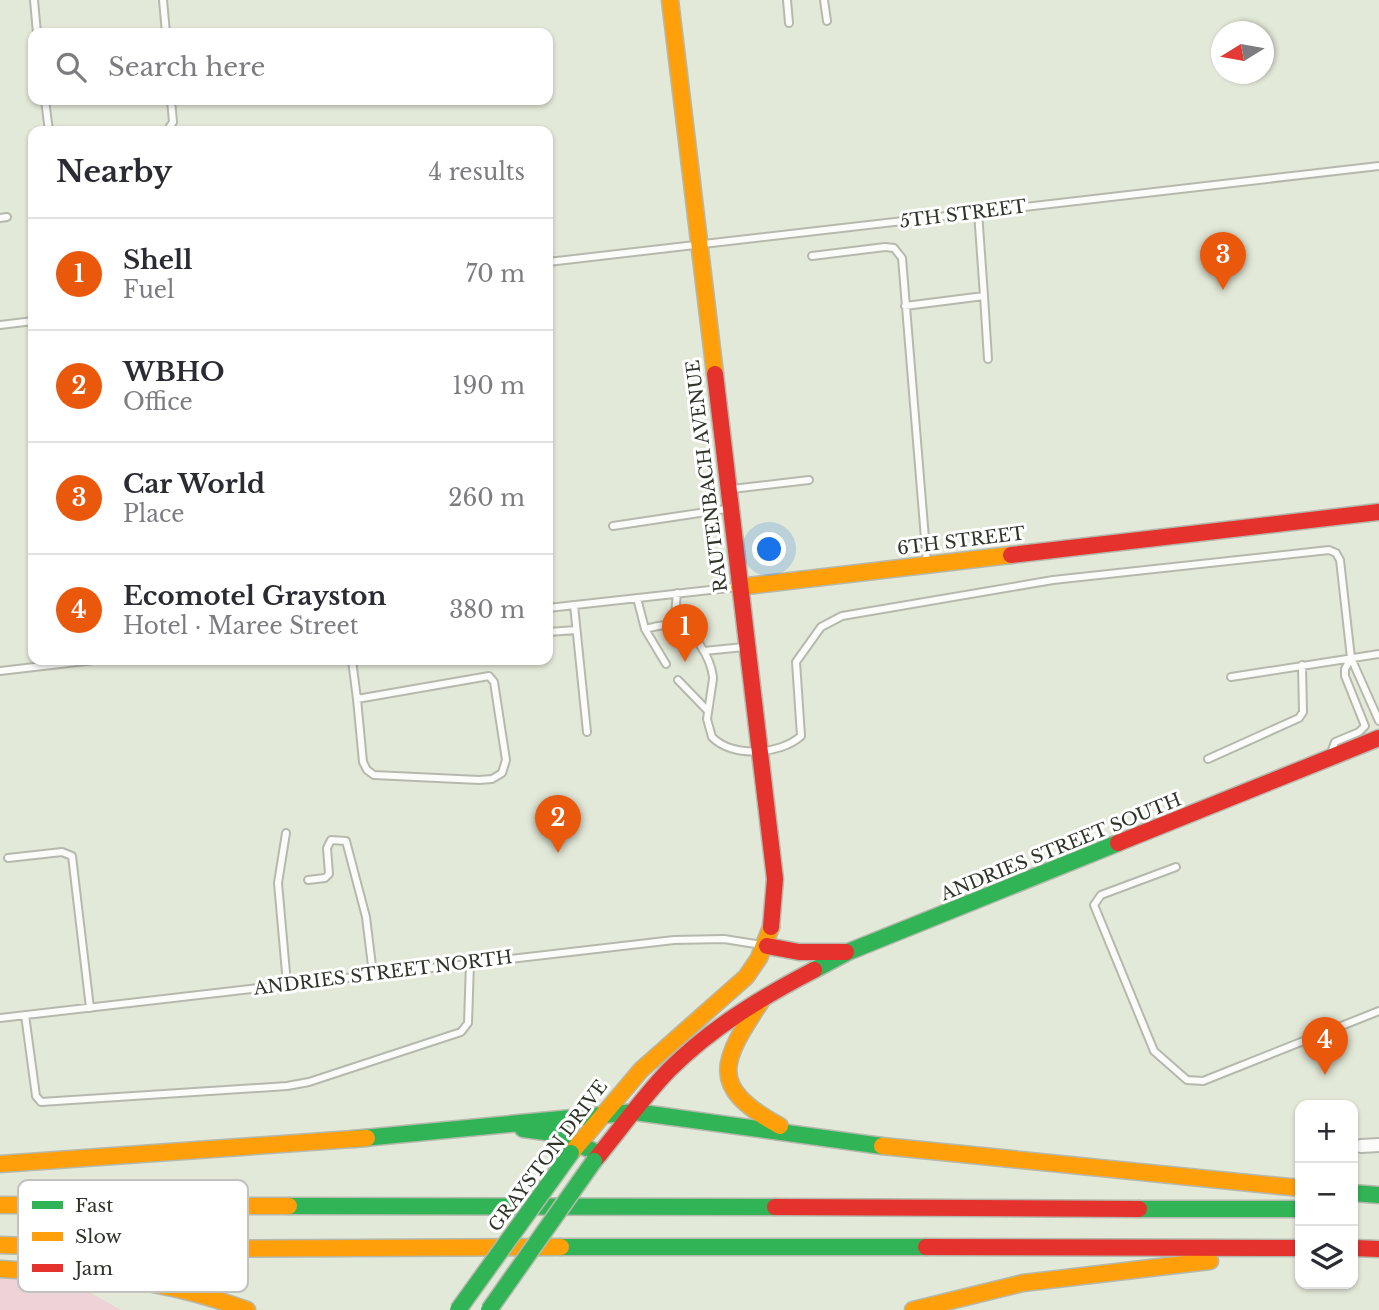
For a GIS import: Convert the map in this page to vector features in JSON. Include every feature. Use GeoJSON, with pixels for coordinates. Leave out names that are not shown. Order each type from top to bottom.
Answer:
{"type":"FeatureCollection","features":[{"type":"Feature","properties":{"kind":"main road","name":"RAUTENBACH AVENUE"},"geometry":{"type":"LineString","coordinates":[[670,0],[776,901],[774,929],[767,946]]}},
{"type":"Feature","properties":{"kind":"main road","name":"6TH STREET"},"geometry":{"type":"LineString","coordinates":[[739,587],[1379,512]]}},
{"type":"Feature","properties":{"kind":"main road","name":"ANDRIES STREET SOUTH"},"geometry":{"type":"LineString","coordinates":[[762,1000],[848,952],[1379,738]]}},
{"type":"Feature","properties":{"kind":"main road"},"geometry":{"type":"LineString","coordinates":[[767,946],[799,952],[848,952]]}},
{"type":"Feature","properties":{"kind":"main road","name":"GRAYSTON DRIVE"},"geometry":{"type":"LineString","coordinates":[[458,1310],[601,1113],[666,1045],[736,986],[756,965],[767,946]]}},
{"type":"Feature","properties":{"kind":"main road"},"geometry":{"type":"LineString","coordinates":[[489,1310],[597,1158],[681,1059],[724,1025],[762,1000]]}},
{"type":"Feature","properties":{"kind":"main road"},"geometry":{"type":"LineString","coordinates":[[762,1000],[732,1048],[728,1079],[744,1106],[798,1135]]}},
{"type":"Feature","properties":{"kind":"main road"},"geometry":{"type":"LineString","coordinates":[[353,1139],[601,1113],[635,1112],[935,1153],[1295,1188]]}},
{"type":"Feature","properties":{"kind":"main road"},"geometry":{"type":"LineString","coordinates":[[0,1164],[508,1128],[540,1129],[597,1158]]}},
{"type":"Feature","properties":{"kind":"main road"},"geometry":{"type":"LineString","coordinates":[[1358,1193],[1379,1195]]}},
{"type":"Feature","properties":{"kind":"main road"},"geometry":{"type":"LineString","coordinates":[[0,1206],[18,1206]]}},
{"type":"Feature","properties":{"kind":"main road"},"geometry":{"type":"LineString","coordinates":[[248,1207],[1295,1209]]}},
{"type":"Feature","properties":{"kind":"main road"},"geometry":{"type":"LineString","coordinates":[[1358,1209],[1379,1209]]}},
{"type":"Feature","properties":{"kind":"main road"},"geometry":{"type":"LineString","coordinates":[[0,1245],[18,1246]]}},
{"type":"Feature","properties":{"kind":"main road"},"geometry":{"type":"LineString","coordinates":[[248,1248],[598,1246],[1295,1248]]}},
{"type":"Feature","properties":{"kind":"main road"},"geometry":{"type":"LineString","coordinates":[[913,1310],[956,1296],[1061,1274],[1295,1254]]}},
{"type":"Feature","properties":{"kind":"main road"},"geometry":{"type":"LineString","coordinates":[[0,1269],[18,1270]]}},
{"type":"Feature","properties":{"kind":"main road"},"geometry":{"type":"LineString","coordinates":[[197,1292],[247,1310]]}},
{"type":"Feature","properties":{"kind":"main road"},"geometry":{"type":"LineString","coordinates":[[202,1293],[236,1310]]}},
{"type":"Feature","properties":{"kind":"street"},"geometry":{"type":"LineString","coordinates":[[1361,1146],[1379,1146]]}},
{"type":"Feature","properties":{"kind":"lane"},"geometry":{"type":"LineString","coordinates":[[34,0],[37,28]]}},
{"type":"Feature","properties":{"kind":"lane"},"geometry":{"type":"LineString","coordinates":[[163,0],[166,28]]}},
{"type":"Feature","properties":{"kind":"lane"},"geometry":{"type":"LineString","coordinates":[[787,0],[789,23]]}},
{"type":"Feature","properties":{"kind":"lane"},"geometry":{"type":"LineString","coordinates":[[824,0],[827,21]]}},
{"type":"Feature","properties":{"kind":"lane"},"geometry":{"type":"LineString","coordinates":[[46,105],[48,126]]}},
{"type":"Feature","properties":{"kind":"lane"},"geometry":{"type":"LineString","coordinates":[[170,126],[173,122],[172,105]]}},
{"type":"Feature","properties":{"kind":"lane","name":"5TH STREET"},"geometry":{"type":"LineString","coordinates":[[553,261],[1379,166]]}},
{"type":"Feature","properties":{"kind":"lane"},"geometry":{"type":"LineString","coordinates":[[978,212],[988,359]]}},
{"type":"Feature","properties":{"kind":"lane"},"geometry":{"type":"LineString","coordinates":[[812,256],[894,248],[902,258],[927,565]]}},
{"type":"Feature","properties":{"kind":"lane"},"geometry":{"type":"LineString","coordinates":[[905,306],[984,296]]}},
{"type":"Feature","properties":{"kind":"lane"},"geometry":{"type":"LineString","coordinates":[[0,325],[28,322]]}},
{"type":"Feature","properties":{"kind":"lane"},"geometry":{"type":"LineString","coordinates":[[726,489],[809,480]]}},
{"type":"Feature","properties":{"kind":"lane"},"geometry":{"type":"LineString","coordinates":[[613,526],[728,509]]}},
{"type":"Feature","properties":{"kind":"lane"},"geometry":{"type":"LineString","coordinates":[[645,629],[674,625],[682,628],[704,651],[713,678],[707,727],[717,742],[733,750],[759,751],[794,742],[801,736],[796,662],[821,627],[851,612],[1053,580],[1329,550],[1336,552],[1340,560],[1351,658],[1379,721]]}},
{"type":"Feature","properties":{"kind":"lane","name":"6TH STREET"},"geometry":{"type":"LineString","coordinates":[[553,607],[739,587]]}},
{"type":"Feature","properties":{"kind":"lane"},"geometry":{"type":"LineString","coordinates":[[674,625],[677,593]]}},
{"type":"Feature","properties":{"kind":"lane"},"geometry":{"type":"LineString","coordinates":[[637,598],[645,629],[666,664]]}},
{"type":"Feature","properties":{"kind":"lane"},"geometry":{"type":"LineString","coordinates":[[574,605],[587,733]]}},
{"type":"Feature","properties":{"kind":"lane"},"geometry":{"type":"LineString","coordinates":[[553,632],[576,630]]}},
{"type":"Feature","properties":{"kind":"lane"},"geometry":{"type":"LineString","coordinates":[[704,651],[747,646]]}},
{"type":"Feature","properties":{"kind":"lane"},"geometry":{"type":"LineString","coordinates":[[1231,677],[1379,654]]}},
{"type":"Feature","properties":{"kind":"lane"},"geometry":{"type":"LineString","coordinates":[[1331,759],[1335,742],[1359,732],[1365,726],[1345,676],[1345,669],[1351,658]]}},
{"type":"Feature","properties":{"kind":"lane"},"geometry":{"type":"LineString","coordinates":[[0,671],[51,665]]}},
{"type":"Feature","properties":{"kind":"lane"},"geometry":{"type":"LineString","coordinates":[[353,665],[363,762],[367,770],[374,775],[479,779],[492,779],[502,773],[506,760],[494,682],[489,676],[357,699]]}},
{"type":"Feature","properties":{"kind":"lane"},"geometry":{"type":"LineString","coordinates":[[1208,759],[1299,718],[1303,712],[1302,665]]}},
{"type":"Feature","properties":{"kind":"lane"},"geometry":{"type":"LineString","coordinates":[[678,680],[708,710]]}},
{"type":"Feature","properties":{"kind":"lane"},"geometry":{"type":"LineString","coordinates":[[286,833],[278,883],[278,919],[287,984]]}},
{"type":"Feature","properties":{"kind":"lane"},"geometry":{"type":"LineString","coordinates":[[308,880],[326,878],[329,874],[327,848],[331,840],[346,841],[366,917],[373,974]]}},
{"type":"Feature","properties":{"kind":"lane"},"geometry":{"type":"LineString","coordinates":[[8,858],[62,852],[72,856],[90,1008]]}},
{"type":"Feature","properties":{"kind":"lane"},"geometry":{"type":"LineString","coordinates":[[1176,867],[1101,895],[1094,905],[1150,1045],[1177,1073],[1192,1082],[1203,1081],[1379,1011]]}},
{"type":"Feature","properties":{"kind":"lane","name":"ANDRIES STREET NORTH"},"geometry":{"type":"LineString","coordinates":[[0,1018],[674,940],[724,939],[767,946]]}},
{"type":"Feature","properties":{"kind":"lane"},"geometry":{"type":"LineString","coordinates":[[25,1015],[34,1083],[41,1102],[286,1086],[309,1082],[461,1032],[468,1023],[470,963]]}},
{"type":"Feature","properties":{"kind":"shaded area"},"geometry":{"type":"Polygon","coordinates":[[[0,1277],[18,1278],[18,1292],[89,1292],[121,1310],[0,1310],[0,1277]]]}},
{"type":"Feature","properties":{"kind":"traffic: fast"},"geometry":{"type":"LineString","coordinates":[[814,970],[848,952],[1118,843]]}},
{"type":"Feature","properties":{"kind":"traffic: fast"},"geometry":{"type":"LineString","coordinates":[[353,1139],[635,1112],[882,1146]]}},
{"type":"Feature","properties":{"kind":"traffic: fast"},"geometry":{"type":"LineString","coordinates":[[523,1129],[553,1133],[600,1154]]}},
{"type":"Feature","properties":{"kind":"traffic: fast"},"geometry":{"type":"LineString","coordinates":[[458,1310],[571,1153]]}},
{"type":"Feature","properties":{"kind":"traffic: fast"},"geometry":{"type":"LineString","coordinates":[[489,1310],[594,1161]]}},
{"type":"Feature","properties":{"kind":"traffic: fast"},"geometry":{"type":"LineString","coordinates":[[1358,1193],[1379,1195]]}},
{"type":"Feature","properties":{"kind":"traffic: fast"},"geometry":{"type":"LineString","coordinates":[[289,1206],[775,1207]]}},
{"type":"Feature","properties":{"kind":"traffic: fast"},"geometry":{"type":"LineString","coordinates":[[1139,1209],[1295,1209]]}},
{"type":"Feature","properties":{"kind":"traffic: fast"},"geometry":{"type":"LineString","coordinates":[[561,1247],[926,1247]]}},
{"type":"Feature","properties":{"kind":"traffic: slow"},"geometry":{"type":"LineString","coordinates":[[670,0],[715,374]]}},
{"type":"Feature","properties":{"kind":"traffic: slow"},"geometry":{"type":"LineString","coordinates":[[739,587],[1011,555]]}},
{"type":"Feature","properties":{"kind":"traffic: slow"},"geometry":{"type":"LineString","coordinates":[[571,1153],[641,1070],[746,977],[759,958],[771,927]]}},
{"type":"Feature","properties":{"kind":"traffic: slow"},"geometry":{"type":"LineString","coordinates":[[762,1000],[738,1040],[728,1071],[731,1085],[740,1098],[756,1112],[780,1126]]}},
{"type":"Feature","properties":{"kind":"traffic: slow"},"geometry":{"type":"LineString","coordinates":[[0,1164],[367,1138]]}},
{"type":"Feature","properties":{"kind":"traffic: slow"},"geometry":{"type":"LineString","coordinates":[[882,1146],[1295,1187]]}},
{"type":"Feature","properties":{"kind":"traffic: slow"},"geometry":{"type":"LineString","coordinates":[[0,1205],[18,1205]]}},
{"type":"Feature","properties":{"kind":"traffic: slow"},"geometry":{"type":"LineString","coordinates":[[248,1206],[289,1206]]}},
{"type":"Feature","properties":{"kind":"traffic: slow"},"geometry":{"type":"LineString","coordinates":[[0,1245],[18,1246]]}},
{"type":"Feature","properties":{"kind":"traffic: slow"},"geometry":{"type":"LineString","coordinates":[[248,1248],[561,1247]]}},
{"type":"Feature","properties":{"kind":"traffic: slow"},"geometry":{"type":"LineString","coordinates":[[913,1310],[1023,1283],[1210,1261]]}},
{"type":"Feature","properties":{"kind":"traffic: slow"},"geometry":{"type":"LineString","coordinates":[[0,1269],[18,1270]]}},
{"type":"Feature","properties":{"kind":"traffic: slow"},"geometry":{"type":"LineString","coordinates":[[189,1292],[247,1310]]}},
{"type":"Feature","properties":{"kind":"traffic: jam"},"geometry":{"type":"LineString","coordinates":[[715,374],[775,879],[771,927]]}},
{"type":"Feature","properties":{"kind":"traffic: jam"},"geometry":{"type":"LineString","coordinates":[[1011,555],[1379,512]]}},
{"type":"Feature","properties":{"kind":"traffic: jam"},"geometry":{"type":"LineString","coordinates":[[1118,843],[1379,738]]}},
{"type":"Feature","properties":{"kind":"traffic: jam"},"geometry":{"type":"LineString","coordinates":[[767,946],[799,952],[846,952]]}},
{"type":"Feature","properties":{"kind":"traffic: jam"},"geometry":{"type":"LineString","coordinates":[[594,1161],[649,1092],[702,1040],[738,1014],[814,970]]}},
{"type":"Feature","properties":{"kind":"traffic: jam"},"geometry":{"type":"LineString","coordinates":[[775,1207],[1139,1209]]}},
{"type":"Feature","properties":{"kind":"traffic: jam"},"geometry":{"type":"LineString","coordinates":[[926,1247],[1295,1248]]}},
{"type":"Feature","properties":{"kind":"traffic: jam"},"geometry":{"type":"LineString","coordinates":[[1358,1248],[1379,1249]]}},
{"type":"Feature","properties":{"kind":"place","name":"Car World"},"geometry":{"type":"Point","coordinates":[1223,290]}},
{"type":"Feature","properties":{"kind":"place","name":"Shell"},"geometry":{"type":"Point","coordinates":[685,662]}},
{"type":"Feature","properties":{"kind":"place","name":"WBHO"},"geometry":{"type":"Point","coordinates":[558,853]}},
{"type":"Feature","properties":{"kind":"place","name":"Ecomotel Grayston"},"geometry":{"type":"Point","coordinates":[1325,1075]}}]}
